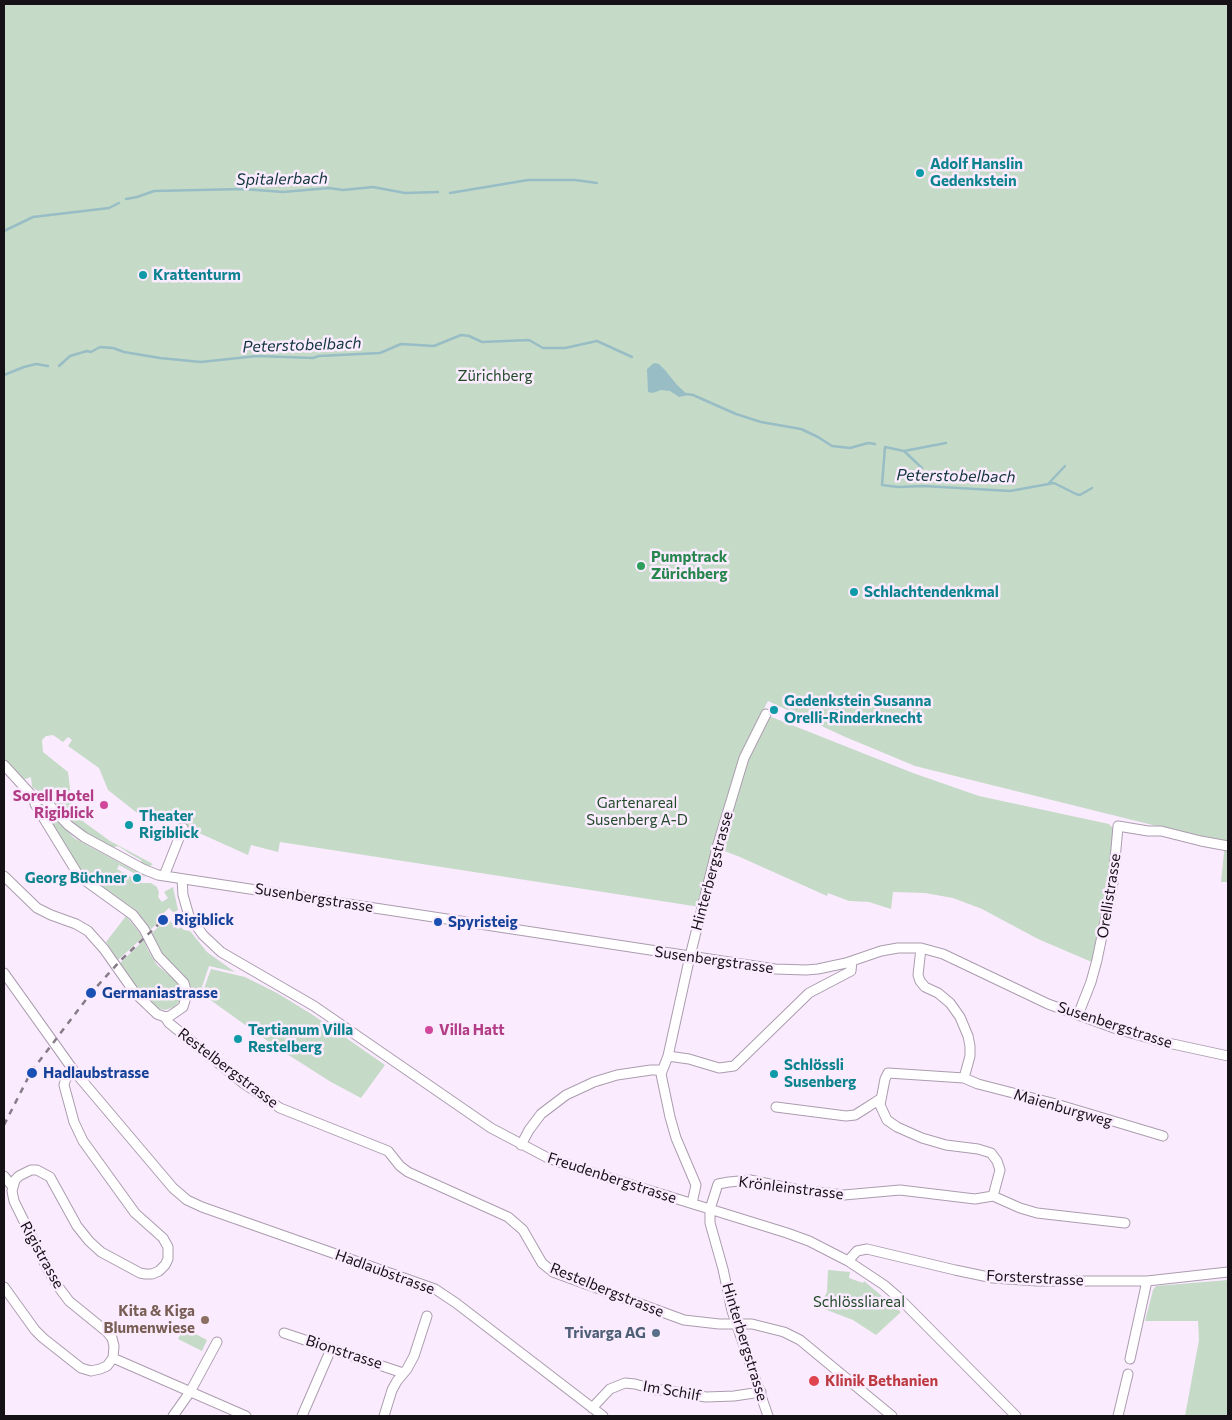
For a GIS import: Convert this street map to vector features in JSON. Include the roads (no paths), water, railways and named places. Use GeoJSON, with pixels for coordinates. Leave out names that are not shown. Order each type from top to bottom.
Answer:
{"type":"FeatureCollection","features":[{"type":"Feature","properties":{"kind":"street","name":"Hinterbergstrasse"},"geometry":{"type":"LineString","coordinates":[[662,1070],[668,1056],[690,956],[718,844],[738,775],[750,743],[766,714]]}},
{"type":"Feature","properties":{"kind":"street"},"geometry":{"type":"LineString","coordinates":[[4,765],[36,800],[35,804],[40,814],[79,876],[133,915],[144,929],[158,956],[184,983],[187,994],[185,1004],[178,1011],[165,1017],[150,1009],[135,993],[104,949],[88,931],[37,908],[4,876]]}},
{"type":"Feature","properties":{"kind":"street"},"geometry":{"type":"LineString","coordinates":[[36,800],[44,799],[68,825],[84,837],[144,869],[164,876],[182,879]]}},
{"type":"Feature","properties":{"kind":"street","name":"Orellistrasse"},"geometry":{"type":"LineString","coordinates":[[1078,1015],[1092,982],[1098,960],[1116,863],[1118,826],[1148,832],[1161,831],[1228,846]]}},
{"type":"Feature","properties":{"kind":"street"},"geometry":{"type":"LineString","coordinates":[[164,876],[183,828]]}},
{"type":"Feature","properties":{"kind":"street","name":"Susenbergstrasse"},"geometry":{"type":"LineString","coordinates":[[182,879],[213,882],[786,970],[818,969],[852,961],[880,951],[898,948],[921,948],[944,954],[1048,1004],[1117,1029],[1159,1041],[1228,1056]]}},
{"type":"Feature","properties":{"kind":"street","name":"Freudenbergstrasse"},"geometry":{"type":"LineString","coordinates":[[182,879],[183,895],[189,916],[203,935],[221,952],[314,1006],[491,1128],[548,1158],[788,1232],[848,1261],[884,1284],[1016,1416]]}},
{"type":"Feature","properties":{"kind":"street"},"geometry":{"type":"LineString","coordinates":[[921,948],[918,975],[920,981],[924,987],[938,993],[950,1003],[960,1017],[968,1036],[970,1056],[964,1078],[890,1072],[886,1076],[880,1099],[882,1113],[887,1120],[896,1127],[922,1138],[946,1145],[978,1149],[991,1153],[997,1160],[1000,1170],[993,1196],[1020,1208],[1037,1213],[1110,1225],[1125,1223]]}},
{"type":"Feature","properties":{"kind":"street"},"geometry":{"type":"LineString","coordinates":[[668,1056],[689,1059],[719,1068],[734,1066],[809,993],[851,971],[852,961]]}},
{"type":"Feature","properties":{"kind":"street","name":"Hadlaubstrasse"},"geometry":{"type":"LineString","coordinates":[[4,973],[74,1070],[173,1188],[187,1200],[202,1207],[435,1289],[456,1302],[603,1416]]}},
{"type":"Feature","properties":{"kind":"street","name":"Restelbergstrasse"},"geometry":{"type":"LineString","coordinates":[[165,1017],[174,1028],[243,1083],[280,1108],[388,1151],[400,1166],[408,1172],[508,1217],[524,1230],[542,1263],[553,1272],[684,1320],[719,1324],[752,1324],[774,1328],[800,1340],[892,1416]]}},
{"type":"Feature","properties":{"kind":"street"},"geometry":{"type":"LineString","coordinates":[[4,1176],[12,1186],[15,1180],[24,1172],[37,1170],[43,1172],[50,1177],[83,1233],[101,1252],[140,1273],[152,1274],[159,1271],[167,1261],[169,1252],[167,1243],[135,1213],[88,1148],[74,1122],[64,1085],[66,1078],[74,1070]]}},
{"type":"Feature","properties":{"kind":"street"},"geometry":{"type":"LineString","coordinates":[[521,1144],[541,1114],[566,1095],[594,1082],[617,1075],[662,1070],[662,1081],[676,1138],[696,1186],[692,1203]]}},
{"type":"Feature","properties":{"kind":"street","name":"Maienburgweg"},"geometry":{"type":"LineString","coordinates":[[964,1078],[978,1084],[1056,1104],[1163,1136]]}},
{"type":"Feature","properties":{"kind":"street"},"geometry":{"type":"LineString","coordinates":[[776,1107],[846,1116],[855,1115],[880,1099]]}},
{"type":"Feature","properties":{"kind":"street","name":"Krönleinstrasse"},"geometry":{"type":"LineString","coordinates":[[710,1209],[718,1184],[739,1180],[760,1181],[799,1190],[844,1195],[900,1190],[975,1199],[993,1196]]}},
{"type":"Feature","properties":{"kind":"street","name":"Rigistrasse"},"geometry":{"type":"LineString","coordinates":[[12,1186],[14,1201],[48,1270],[69,1301],[107,1332],[114,1346],[113,1358]]}},
{"type":"Feature","properties":{"kind":"street","name":"Hinterbergstrasse"},"geometry":{"type":"LineString","coordinates":[[710,1209],[710,1223],[737,1324],[768,1415]]}},
{"type":"Feature","properties":{"kind":"street","name":"Forsterstrasse"},"geometry":{"type":"LineString","coordinates":[[848,1261],[857,1251],[867,1248],[993,1278],[1037,1281],[1147,1281],[1228,1272]]}},
{"type":"Feature","properties":{"kind":"street"},"geometry":{"type":"LineString","coordinates":[[1130,1360],[1147,1281]]}},
{"type":"Feature","properties":{"kind":"street"},"geometry":{"type":"LineString","coordinates":[[4,1287],[35,1330],[81,1368],[91,1371],[100,1369],[107,1366],[113,1358],[246,1416]]}},
{"type":"Feature","properties":{"kind":"street"},"geometry":{"type":"LineString","coordinates":[[384,1416],[392,1390],[414,1356],[427,1316]]}},
{"type":"Feature","properties":{"kind":"street","name":"Bionstrasse"},"geometry":{"type":"LineString","coordinates":[[284,1333],[403,1373]]}},
{"type":"Feature","properties":{"kind":"street"},"geometry":{"type":"LineString","coordinates":[[174,1416],[190,1392],[217,1342]]}},
{"type":"Feature","properties":{"kind":"street"},"geometry":{"type":"LineString","coordinates":[[302,1416],[331,1348]]}},
{"type":"Feature","properties":{"kind":"street"},"geometry":{"type":"LineString","coordinates":[[1118,1416],[1128,1374]]}},
{"type":"Feature","properties":{"kind":"street","name":"Im Schilf"},"geometry":{"type":"LineString","coordinates":[[592,1408],[610,1389],[625,1383],[656,1390],[706,1397],[724,1397],[761,1392]]}},
{"type":"Feature","properties":{"kind":"waterway","name":"Spitalerbach"},"geometry":{"type":"LineString","coordinates":[[450,193],[528,180],[575,180],[597,183]]}},
{"type":"Feature","properties":{"kind":"waterway","name":"Spitalerbach"},"geometry":{"type":"LineString","coordinates":[[126,199],[154,191],[243,189],[283,192],[373,187],[405,193],[438,192]]}},
{"type":"Feature","properties":{"kind":"waterway","name":"Spitalerbach"},"geometry":{"type":"LineString","coordinates":[[4,231],[33,217],[109,208],[119,203]]}},
{"type":"Feature","properties":{"kind":"waterway","name":"Peterstobelbach"},"geometry":{"type":"LineString","coordinates":[[59,366],[70,356],[87,351],[91,352],[100,347],[160,358],[201,362],[257,356],[313,358],[319,356],[380,353],[401,344],[434,346],[461,335],[469,336],[482,342],[529,340],[543,348],[565,348],[597,341],[632,357]]}},
{"type":"Feature","properties":{"kind":"waterway","name":"Peterstobelbach"},"geometry":{"type":"LineString","coordinates":[[4,375],[36,364],[48,366]]}},
{"type":"Feature","properties":{"kind":"waterway","name":"Peterstobelbach"},"geometry":{"type":"LineString","coordinates":[[686,394],[693,395],[736,414],[761,422],[801,429],[832,446],[850,448],[868,443],[875,444]]}},
{"type":"Feature","properties":{"kind":"waterway"},"geometry":{"type":"LineString","coordinates":[[904,451],[946,443]]}},
{"type":"Feature","properties":{"kind":"waterway","name":"Peterstobelbach"},"geometry":{"type":"LineString","coordinates":[[922,468],[904,451],[885,447],[882,485],[1010,491],[1054,483],[1080,495],[1092,488]]}},
{"type":"Feature","properties":{"kind":"waterway"},"geometry":{"type":"LineString","coordinates":[[1049,483],[1065,466]]}},
{"type":"Feature","properties":{"kind":"railway"},"geometry":{"type":"LineString","coordinates":[[4,1125],[31,1072],[91,993],[120,961],[163,920]]}},
{"type":"Feature","properties":{"kind":"place","name":"Adolf Hanslin Gedenkstein"},"geometry":{"type":"Point","coordinates":[920,173]}},
{"type":"Feature","properties":{"kind":"place","name":"Krattenturm"},"geometry":{"type":"Point","coordinates":[143,275]}},
{"type":"Feature","properties":{"kind":"place","name":"Pumptrack Zürichberg"},"geometry":{"type":"Point","coordinates":[641,566]}},
{"type":"Feature","properties":{"kind":"place","name":"Schlachtendenkmal"},"geometry":{"type":"Point","coordinates":[854,592]}},
{"type":"Feature","properties":{"kind":"place","name":"Gedenkstein Susanna Orelli-Rinderknecht"},"geometry":{"type":"Point","coordinates":[774,710]}},
{"type":"Feature","properties":{"kind":"place","name":"Sorell Hotel Rigiblick"},"geometry":{"type":"Point","coordinates":[104,805]}},
{"type":"Feature","properties":{"kind":"place","name":"Theater Rigiblick"},"geometry":{"type":"Point","coordinates":[129,825]}},
{"type":"Feature","properties":{"kind":"place","name":"Georg Büchner"},"geometry":{"type":"Point","coordinates":[137,878]}},
{"type":"Feature","properties":{"kind":"place","name":"Rigiblick"},"geometry":{"type":"Point","coordinates":[163,920]}},
{"type":"Feature","properties":{"kind":"place","name":"Spyristeig"},"geometry":{"type":"Point","coordinates":[438,922]}},
{"type":"Feature","properties":{"kind":"place","name":"Germaniastrasse"},"geometry":{"type":"Point","coordinates":[91,993]}},
{"type":"Feature","properties":{"kind":"place","name":"Villa Hatt"},"geometry":{"type":"Point","coordinates":[429,1030]}},
{"type":"Feature","properties":{"kind":"place","name":"Tertianum Villa Restelberg"},"geometry":{"type":"Point","coordinates":[238,1039]}},
{"type":"Feature","properties":{"kind":"place","name":"Hadlaubstrasse"},"geometry":{"type":"Point","coordinates":[32,1073]}},
{"type":"Feature","properties":{"kind":"place","name":"Schlössli Susenberg"},"geometry":{"type":"Point","coordinates":[774,1074]}},
{"type":"Feature","properties":{"kind":"place","name":"Kita & Kiga Blumenwiese"},"geometry":{"type":"Point","coordinates":[205,1320]}},
{"type":"Feature","properties":{"kind":"place","name":"Trivarga AG"},"geometry":{"type":"Point","coordinates":[656,1333]}},
{"type":"Feature","properties":{"kind":"place","name":"Klinik Bethanien"},"geometry":{"type":"Point","coordinates":[814,1381]}},
{"type":"Feature","properties":{"kind":"park label","name":"Zürichberg"},"geometry":{"type":"Point","coordinates":[495,376]}},
{"type":"Feature","properties":{"kind":"park label","name":"Gartenareal Susenberg A-D"},"geometry":{"type":"Point","coordinates":[637,812]}},
{"type":"Feature","properties":{"kind":"park label","name":"Schlössliareal"},"geometry":{"type":"Point","coordinates":[859,1302]}}]}
